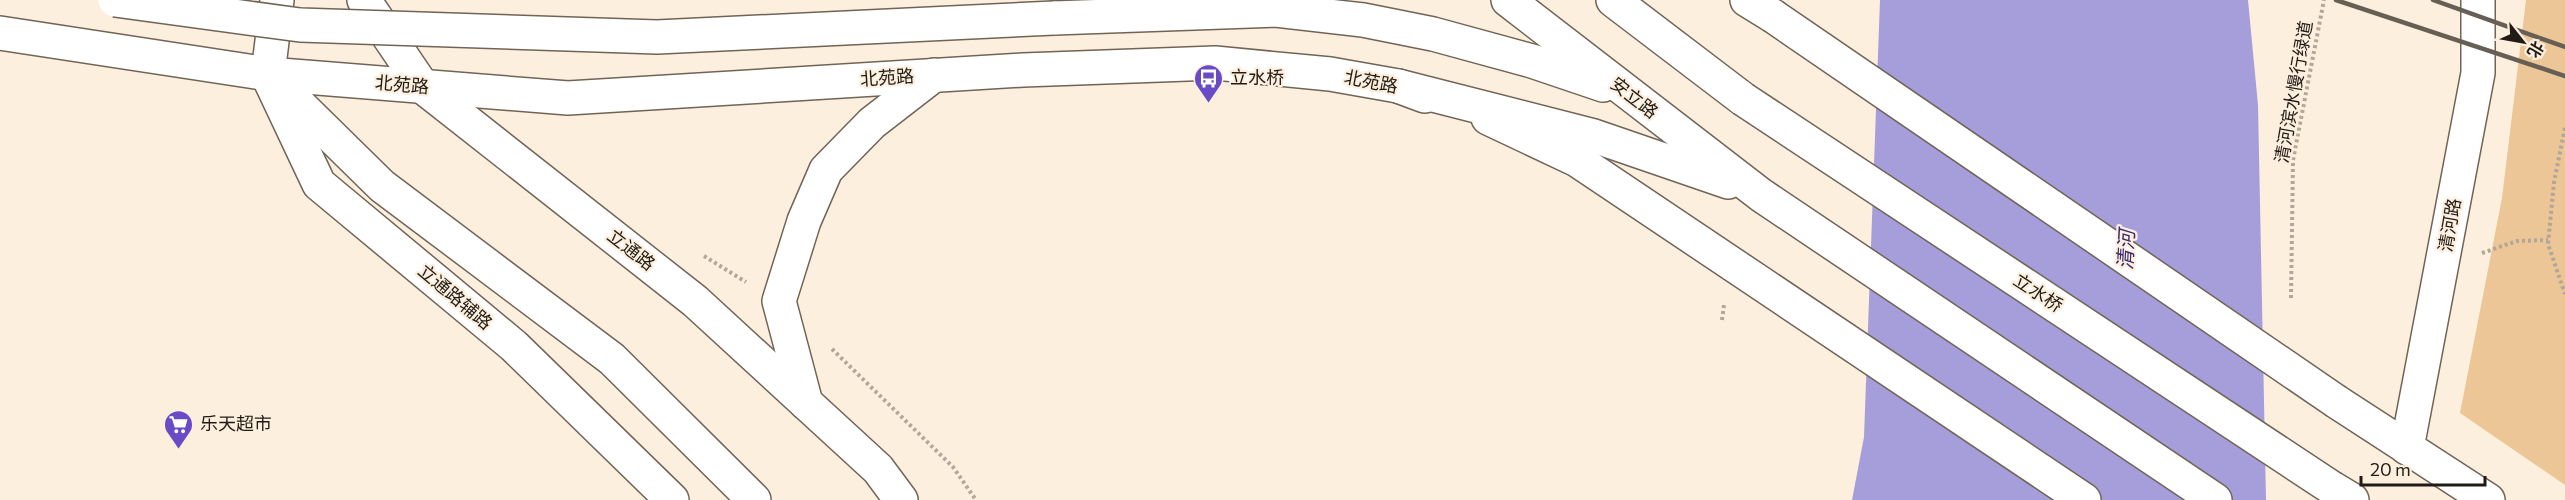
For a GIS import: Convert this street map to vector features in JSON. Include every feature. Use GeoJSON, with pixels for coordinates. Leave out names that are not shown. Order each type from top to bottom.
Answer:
{"type":"FeatureCollection","features":[{"type":"Feature","properties":{"kind":"main road"},"geometry":{"type":"LineString","coordinates":[[115,0],[300,25],[657,37],[1276,10],[1362,20],[1433,33],[1532,61],[1630,95]]}},
{"type":"Feature","properties":{"kind":"main road"},"geometry":{"type":"LineString","coordinates":[[277,0],[267,74],[382,186],[612,359],[754,500]]}},
{"type":"Feature","properties":{"kind":"main road","name":"立通路"},"geometry":{"type":"LineString","coordinates":[[364,0],[423,87],[695,301],[879,470],[901,500]]}},
{"type":"Feature","properties":{"kind":"main road","name":"安立路"},"geometry":{"type":"LineString","coordinates":[[1508,0],[1761,195]]}},
{"type":"Feature","properties":{"kind":"main road"},"geometry":{"type":"LineString","coordinates":[[1612,0],[1660,35]]}},
{"type":"Feature","properties":{"kind":"main road"},"geometry":{"type":"LineString","coordinates":[[1633,0],[1660,35]]}},
{"type":"Feature","properties":{"kind":"main road","name":"清河路"},"geometry":{"type":"LineString","coordinates":[[2407,448],[2478,73],[2478,0]]}},
{"type":"Feature","properties":{"kind":"main road"},"geometry":{"type":"LineString","coordinates":[[1760,8],[2337,402],[2488,500]]}},
{"type":"Feature","properties":{"kind":"main road","name":"北苑路"},"geometry":{"type":"LineString","coordinates":[[0,33],[267,74],[568,98],[934,75],[1215,63],[1330,74],[1398,86],[1501,123],[1576,159],[2084,500]]}},
{"type":"Feature","properties":{"kind":"main road","name":"立水桥"},"geometry":{"type":"LineString","coordinates":[[1660,35],[1743,99],[2342,494]]}},
{"type":"Feature","properties":{"kind":"main road","name":"立通路辅路"},"geometry":{"type":"LineString","coordinates":[[267,74],[319,184],[514,346],[672,500]]}},
{"type":"Feature","properties":{"kind":"main road"},"geometry":{"type":"LineString","coordinates":[[806,403],[779,301],[804,221],[826,170],[872,123],[934,75]]}},
{"type":"Feature","properties":{"kind":"main road"},"geometry":{"type":"LineString","coordinates":[[1398,86],[1594,136],[1761,195],[2215,500]]}},
{"type":"Feature","properties":{"kind":"path","name":"清河滨水慢行绿道"},"geometry":{"type":"LineString","coordinates":[[2292,298],[2293,160],[2324,0]]}},
{"type":"Feature","properties":{"kind":"path"},"geometry":{"type":"LineString","coordinates":[[2565,128],[2554,182],[2548,240],[2565,294]]}},
{"type":"Feature","properties":{"kind":"path"},"geometry":{"type":"LineString","coordinates":[[2443,266],[2517,241],[2548,240]]}},
{"type":"Feature","properties":{"kind":"shaded area"},"geometry":{"type":"Polygon","coordinates":[[[2526,0],[2565,0],[2565,485],[2460,413],[2502,198],[2526,0]]]}},
{"type":"Feature","properties":{"kind":"water","name":"清河"},"geometry":{"type":"Polygon","coordinates":[[[1880,0],[2248,0],[2258,105],[2266,500],[1852,500],[1864,437],[1880,0]]]}},
{"type":"Feature","properties":{"kind":"railway"},"geometry":{"type":"LineString","coordinates":[[2336,0],[2565,76]]}},
{"type":"Feature","properties":{"kind":"railway"},"geometry":{"type":"LineString","coordinates":[[2433,0],[2565,47]]}},
{"type":"Feature","properties":{"kind":"place","name":"立水桥"},"geometry":{"type":"Point","coordinates":[1209,104]}},
{"type":"Feature","properties":{"kind":"place","name":"乐天超市"},"geometry":{"type":"Point","coordinates":[179,450]}}]}
